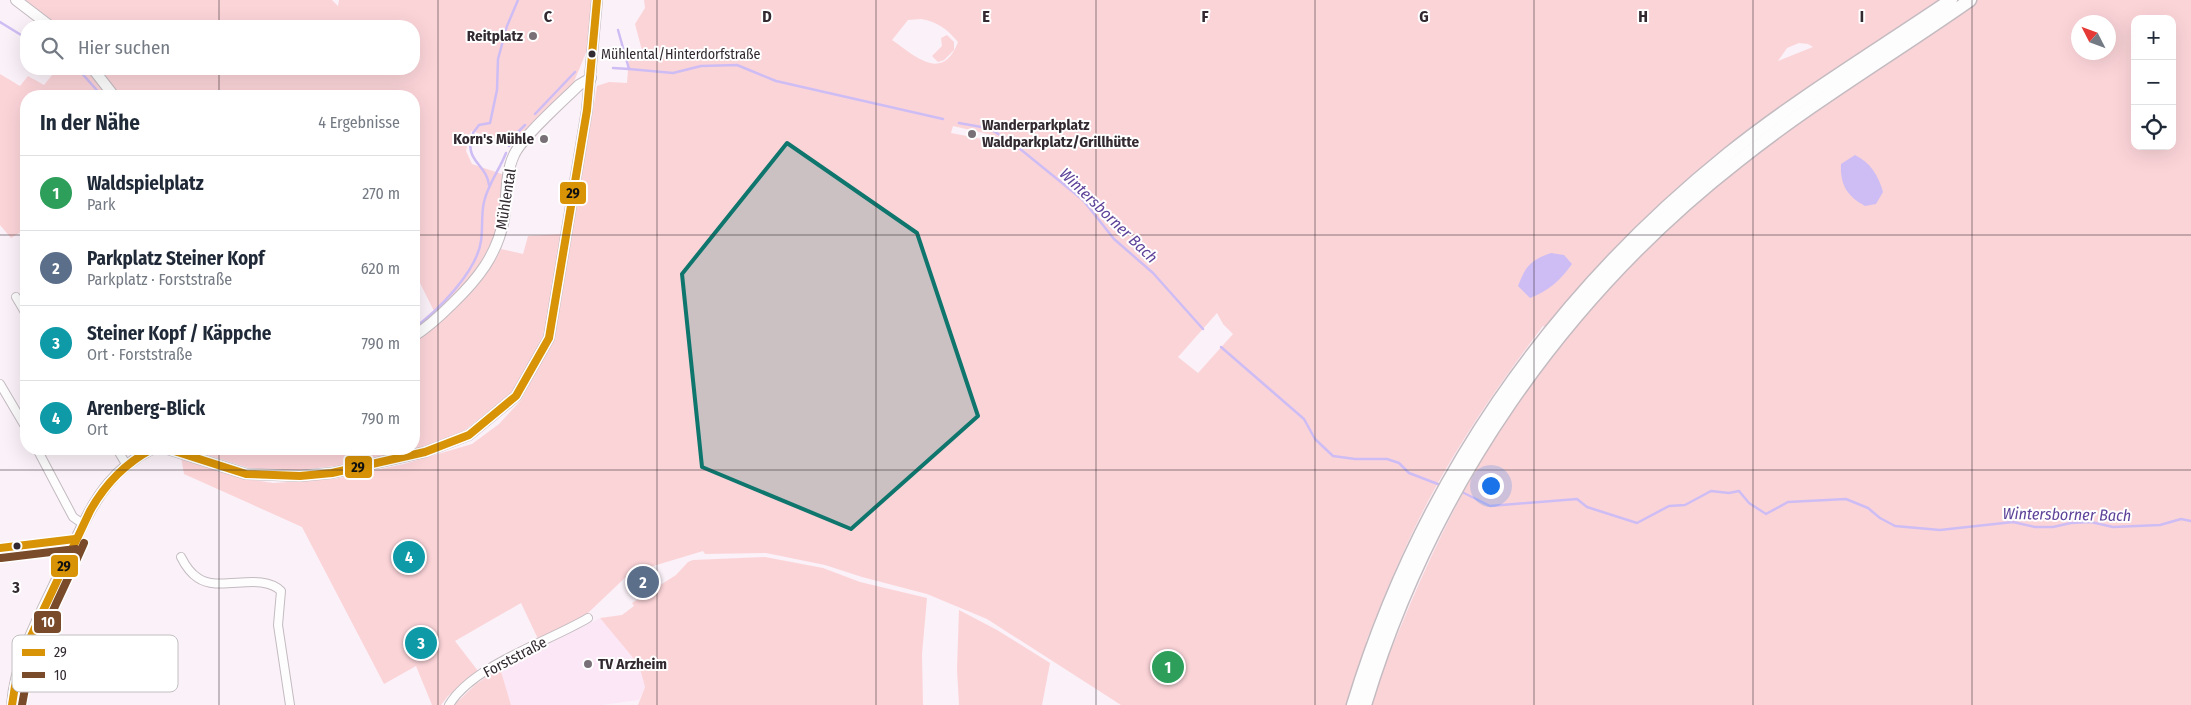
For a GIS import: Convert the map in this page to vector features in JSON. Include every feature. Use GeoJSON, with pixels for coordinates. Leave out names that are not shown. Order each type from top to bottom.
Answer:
{"type":"FeatureCollection","features":[{"type":"Feature","properties":{"kind":"highway"},"geometry":{"type":"LineString","coordinates":[[1353,705],[1382,637],[1424,552],[1467,472],[1548,341],[1624,246],[1700,177],[1767,124],[1951,0]]}},
{"type":"Feature","properties":{"kind":"highway"},"geometry":{"type":"LineString","coordinates":[[1548,341],[1639,247],[1706,186],[1774,133],[1970,0]]}},
{"type":"Feature","properties":{"kind":"highway"},"geometry":{"type":"LineString","coordinates":[[1365,705],[1382,637]]}},
{"type":"Feature","properties":{"kind":"street"},"geometry":{"type":"LineString","coordinates":[[16,0],[42,20]]}},
{"type":"Feature","properties":{"kind":"street"},"geometry":{"type":"LineString","coordinates":[[420,453],[469,435],[516,396],[549,338],[565,250],[591,78],[597,0]]}},
{"type":"Feature","properties":{"kind":"street"},"geometry":{"type":"LineString","coordinates":[[98,75],[109,90]]}},
{"type":"Feature","properties":{"kind":"street","name":"Mühlental"},"geometry":{"type":"LineString","coordinates":[[420,331],[440,316],[470,287],[494,253],[501,234],[510,168],[516,151],[579,85],[591,78]]}},
{"type":"Feature","properties":{"kind":"street"},"geometry":{"type":"LineString","coordinates":[[16,297],[20,304]]}},
{"type":"Feature","properties":{"kind":"street"},"geometry":{"type":"LineString","coordinates":[[0,384],[20,418]]}},
{"type":"Feature","properties":{"kind":"street"},"geometry":{"type":"LineString","coordinates":[[40,455],[73,517],[83,524]]}},
{"type":"Feature","properties":{"kind":"street"},"geometry":{"type":"LineString","coordinates":[[121,455],[126,464]]}},
{"type":"Feature","properties":{"kind":"street"},"geometry":{"type":"LineString","coordinates":[[31,635],[75,539],[95,502],[126,464],[142,455]]}},
{"type":"Feature","properties":{"kind":"street"},"geometry":{"type":"LineString","coordinates":[[187,455],[246,474],[300,476],[332,473],[412,455]]}},
{"type":"Feature","properties":{"kind":"street"},"geometry":{"type":"LineString","coordinates":[[0,548],[75,539]]}},
{"type":"Feature","properties":{"kind":"street"},"geometry":{"type":"LineString","coordinates":[[52,542],[66,561]]}},
{"type":"Feature","properties":{"kind":"street"},"geometry":{"type":"LineString","coordinates":[[181,557],[186,566],[199,579],[208,582],[265,583],[275,586],[280,591],[278,625],[290,705]]}},
{"type":"Feature","properties":{"kind":"street","name":"Forststraße"},"geometry":{"type":"LineString","coordinates":[[449,705],[468,685],[498,664],[588,618]]}},
{"type":"Feature","properties":{"kind":"street"},"geometry":{"type":"LineString","coordinates":[[12,705],[14,692]]}},
{"type":"Feature","properties":{"kind":"highlighted area"},"geometry":{"type":"Polygon","coordinates":[[[787,143],[917,233],[978,416],[851,529],[702,467],[682,274],[787,143]]]}},
{"type":"Feature","properties":{"kind":"shaded area"},"geometry":{"type":"Polygon","coordinates":[[[21,0],[332,0],[338,6],[339,0],[593,0],[588,48],[573,84],[513,144],[471,131],[466,151],[472,164],[505,175],[500,216],[492,246],[482,263],[463,286],[435,313],[420,283],[420,90],[114,90],[103,75],[420,75],[420,20],[47,20],[21,0]]]}},
{"type":"Feature","properties":{"kind":"shaded area"},"geometry":{"type":"Polygon","coordinates":[[[644,0],[1945,0],[1767,121],[1547,328],[1543,326],[1471,428],[1423,510],[1397,566],[1366,642],[1370,643],[1349,705],[1121,705],[987,619],[927,594],[825,565],[766,553],[705,554],[703,551],[630,573],[588,613],[539,641],[521,603],[455,641],[478,671],[448,696],[441,705],[432,705],[416,666],[384,684],[302,527],[184,474],[181,457],[240,478],[273,483],[334,479],[404,464],[472,444],[499,424],[521,400],[555,337],[597,86],[609,82],[627,83],[629,57],[644,58],[635,24],[645,8],[644,0]],[[908,20],[892,40],[910,53],[928,62],[937,64],[945,61],[952,54],[958,42],[946,30],[927,20],[908,20]],[[1799,43],[1787,48],[1778,61],[1813,47],[1808,44],[1799,43]],[[953,126],[951,133],[1003,143],[992,135],[953,126]],[[1217,313],[1178,357],[1198,373],[1233,334],[1223,324],[1217,313]]]}},
{"type":"Feature","properties":{"kind":"shaded area"},"geometry":{"type":"Polygon","coordinates":[[[1975,0],[2191,0],[2191,705],[1370,705],[1408,609],[1451,515],[1502,426],[1532,383],[1564,343],[1561,340],[1640,251],[1773,137],[1975,0]]]}},
{"type":"Feature","properties":{"kind":"shaded area"},"geometry":{"type":"Polygon","coordinates":[[[947,35],[954,42],[954,50],[944,60],[938,62],[932,56],[942,46],[941,38],[947,35]]]}},
{"type":"Feature","properties":{"kind":"shaded area"},"geometry":{"type":"Polygon","coordinates":[[[0,74],[20,86],[28,76],[44,85],[52,75],[92,75],[106,90],[20,90],[20,233],[11,238],[0,225],[0,74]]]}},
{"type":"Feature","properties":{"kind":"shaded area"},"geometry":{"type":"Polygon","coordinates":[[[1855,155],[1870,166],[1879,180],[1883,192],[1876,204],[1865,206],[1849,194],[1843,184],[1841,164],[1855,155]]]}},
{"type":"Feature","properties":{"kind":"shaded area"},"geometry":{"type":"Polygon","coordinates":[[[564,234],[545,335],[530,367],[513,392],[465,430],[439,442],[420,448],[420,338],[439,324],[463,301],[485,275],[501,249],[523,254],[528,236],[564,234]]]}},
{"type":"Feature","properties":{"kind":"shaded area"},"geometry":{"type":"Polygon","coordinates":[[[1551,253],[1564,255],[1572,264],[1554,284],[1530,298],[1518,286],[1521,279],[1530,264],[1551,253]]]}},
{"type":"Feature","properties":{"kind":"shaded area"},"geometry":{"type":"Polygon","coordinates":[[[207,455],[389,455],[335,466],[292,471],[270,471],[249,468],[207,455]]]}},
{"type":"Feature","properties":{"kind":"shaded area"},"geometry":{"type":"Polygon","coordinates":[[[765,557],[823,568],[860,582],[927,598],[922,654],[923,705],[638,705],[645,687],[639,665],[600,618],[622,615],[634,606],[632,603],[676,575],[688,562],[693,560],[765,557]]]}},
{"type":"Feature","properties":{"kind":"shaded area"},"geometry":{"type":"Polygon","coordinates":[[[959,610],[997,630],[1050,663],[1042,705],[959,705],[957,669],[959,610]]]}},
{"type":"Feature","properties":{"kind":"shaded area"},"geometry":{"type":"Polygon","coordinates":[[[600,618],[639,665],[645,687],[639,700],[602,705],[511,705],[500,668],[600,618]]]}},
{"type":"Feature","properties":{"kind":"shaded area"},"geometry":{"type":"Polygon","coordinates":[[[500,668],[511,705],[454,705],[476,684],[500,668]]]}},
{"type":"Feature","properties":{"kind":"waterway"},"geometry":{"type":"LineString","coordinates":[[473,133],[479,125],[490,123],[497,90],[498,59],[507,26],[518,0]]}},
{"type":"Feature","properties":{"kind":"waterway"},"geometry":{"type":"LineString","coordinates":[[0,22],[20,34]]}},
{"type":"Feature","properties":{"kind":"waterway"},"geometry":{"type":"LineString","coordinates":[[613,68],[629,69],[618,30]]}},
{"type":"Feature","properties":{"kind":"waterway","name":"Wintersborner Bach"},"geometry":{"type":"LineString","coordinates":[[629,69],[673,73],[701,66],[737,65],[776,81],[943,119]]}},
{"type":"Feature","properties":{"kind":"waterway"},"geometry":{"type":"LineString","coordinates":[[535,114],[575,72]]}},
{"type":"Feature","properties":{"kind":"waterway"},"geometry":{"type":"LineString","coordinates":[[83,75],[97,90]]}},
{"type":"Feature","properties":{"kind":"waterway","name":"Wintersborner Bach"},"geometry":{"type":"LineString","coordinates":[[959,123],[987,128],[995,132],[1014,144],[1083,200],[1114,239],[1153,273],[1203,329]]}},
{"type":"Feature","properties":{"kind":"waterway"},"geometry":{"type":"LineString","coordinates":[[509,146],[512,138],[525,125]]}},
{"type":"Feature","properties":{"kind":"waterway"},"geometry":{"type":"LineString","coordinates":[[471,138],[471,153],[485,173],[489,185]]}},
{"type":"Feature","properties":{"kind":"waterway"},"geometry":{"type":"LineString","coordinates":[[420,324],[445,301],[472,265],[481,241],[486,195],[506,153]]}},
{"type":"Feature","properties":{"kind":"waterway","name":"Wintersborner Bach"},"geometry":{"type":"LineString","coordinates":[[1221,347],[1304,419],[1315,439],[1333,456],[1355,459],[1387,459],[1399,463],[1409,473],[1443,486]]}},
{"type":"Feature","properties":{"kind":"waterway","name":"Wintersborner Bach"},"geometry":{"type":"LineString","coordinates":[[1460,491],[1490,506],[1577,499],[1587,507],[1637,523],[1669,506],[1685,505],[1711,491],[1729,493],[1739,491],[1749,503],[1766,514],[1788,502],[1846,499],[1868,508],[1880,518],[1895,526],[1940,530],[2013,522],[2035,527],[2053,527],[2071,523],[2091,522],[2113,527],[2160,525],[2181,519],[2191,521]]}},
{"type":"Feature","properties":{"kind":"transit line","name":"29"},"geometry":{"type":"LineString","coordinates":[[420,453],[469,435],[516,396],[549,338],[587,110],[597,0]]}},
{"type":"Feature","properties":{"kind":"transit line","name":"29"},"geometry":{"type":"LineString","coordinates":[[32,635],[90,511],[109,483],[124,468],[142,455]]}},
{"type":"Feature","properties":{"kind":"transit line","name":"29"},"geometry":{"type":"LineString","coordinates":[[187,455],[246,474],[300,476],[332,473],[412,455]]}},
{"type":"Feature","properties":{"kind":"transit line","name":"29"},"geometry":{"type":"LineString","coordinates":[[0,548],[75,539]]}},
{"type":"Feature","properties":{"kind":"transit line","name":"10"},"geometry":{"type":"LineString","coordinates":[[43,635],[84,543]]}},
{"type":"Feature","properties":{"kind":"transit line","name":"10"},"geometry":{"type":"LineString","coordinates":[[1,558],[76,549]]}},
{"type":"Feature","properties":{"kind":"transit line","name":"29"},"geometry":{"type":"LineString","coordinates":[[12,705],[14,692]]}},
{"type":"Feature","properties":{"kind":"transit line","name":"10"},"geometry":{"type":"LineString","coordinates":[[22,705],[24,692]]}},
{"type":"Feature","properties":{"kind":"place","name":"Reitplatz"},"geometry":{"type":"Point","coordinates":[533,36]}},
{"type":"Feature","properties":{"kind":"place","name":"Mühlental/Hinterdorfstraße"},"geometry":{"type":"Point","coordinates":[592,54]}},
{"type":"Feature","properties":{"kind":"place","name":"Wanderparkplatz Waldparkplatz/Grillhütte"},"geometry":{"type":"Point","coordinates":[972,134]}},
{"type":"Feature","properties":{"kind":"place","name":"Korn's Mühle"},"geometry":{"type":"Point","coordinates":[544,139]}},
{"type":"Feature","properties":{"kind":"place","name":"Arenberg-Blick"},"geometry":{"type":"Point","coordinates":[409,557]}},
{"type":"Feature","properties":{"kind":"place","name":"Parkplatz Steiner Kopf"},"geometry":{"type":"Point","coordinates":[643,582]}},
{"type":"Feature","properties":{"kind":"place","name":"Steiner Kopf / Käppche"},"geometry":{"type":"Point","coordinates":[421,643]}},
{"type":"Feature","properties":{"kind":"place","name":"TV Arzheim"},"geometry":{"type":"Point","coordinates":[588,664]}},
{"type":"Feature","properties":{"kind":"place","name":"Waldspielplatz"},"geometry":{"type":"Point","coordinates":[1168,667]}}]}
